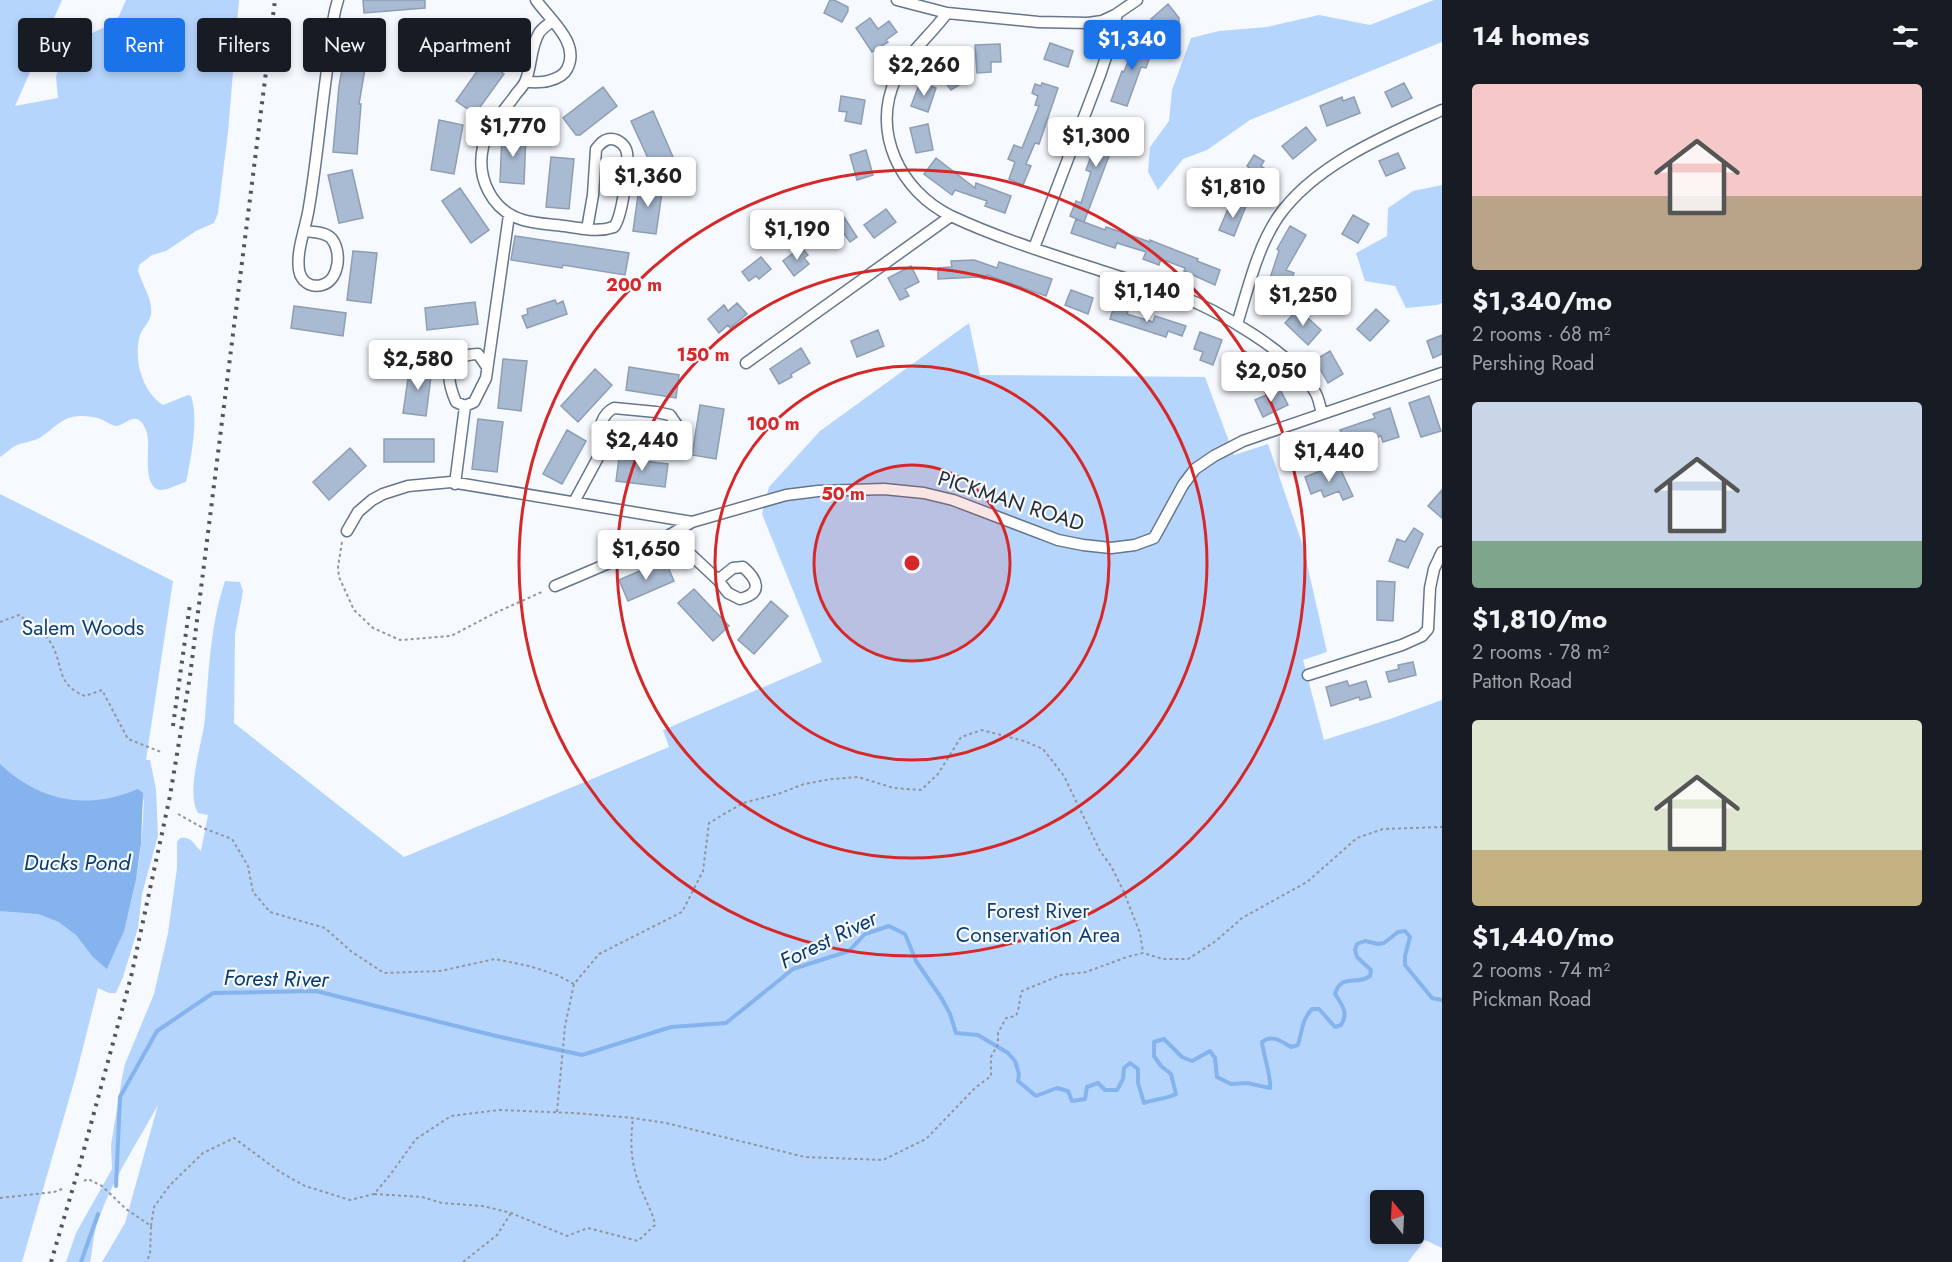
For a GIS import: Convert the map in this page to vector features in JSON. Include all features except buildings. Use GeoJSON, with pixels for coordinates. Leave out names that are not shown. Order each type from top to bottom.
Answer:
{"type":"FeatureCollection","features":[{"type":"Feature","properties":{"kind":"street"},"geometry":{"type":"LineString","coordinates":[[305,231],[318,232],[330,237],[336,247],[338,257],[335,271],[332,280],[325,284],[316,286],[302,279],[299,257],[305,231],[330,33],[338,0]]}},
{"type":"Feature","properties":{"kind":"street"},"geometry":{"type":"LineString","coordinates":[[525,82],[549,81],[564,74],[569,65],[570,54],[567,40],[536,0]]}},
{"type":"Feature","properties":{"kind":"street"},"geometry":{"type":"LineString","coordinates":[[897,0],[947,13],[1088,23],[1102,21],[1117,14],[1137,0]]}},
{"type":"Feature","properties":{"kind":"street"},"geometry":{"type":"LineString","coordinates":[[947,13],[906,61],[889,95],[886,114],[891,149],[910,186],[928,203],[975,227],[1176,294],[1237,324],[1275,350],[1299,371],[1316,393],[1322,414]]}},
{"type":"Feature","properties":{"kind":"street"},"geometry":{"type":"LineString","coordinates":[[1034,248],[1100,75],[1117,14]]}},
{"type":"Feature","properties":{"kind":"street"},"geometry":{"type":"LineString","coordinates":[[552,21],[539,32],[525,82],[483,144],[481,158],[484,184],[491,197],[509,215],[524,221],[600,231],[614,227],[620,216],[627,152],[623,144],[614,139],[600,144],[596,149],[593,195],[587,229]]}},
{"type":"Feature","properties":{"kind":"street"},"geometry":{"type":"LineString","coordinates":[[1237,324],[1263,245],[1278,218],[1297,194],[1346,158],[1442,110]]}},
{"type":"Feature","properties":{"kind":"street"},"geometry":{"type":"LineString","coordinates":[[487,367],[478,354],[467,354],[456,359],[450,369],[448,381],[456,402],[465,406],[474,402],[486,378],[509,215]]}},
{"type":"Feature","properties":{"kind":"street"},"geometry":{"type":"LineString","coordinates":[[746,363],[951,216]]}},
{"type":"Feature","properties":{"kind":"street","name":"PICKMAN ROAD"},"geometry":{"type":"LineString","coordinates":[[555,586],[654,544],[692,522],[786,495],[818,491],[884,489],[924,493],[953,500],[1058,540],[1111,548],[1135,545],[1155,538],[1183,485],[1195,469],[1214,456],[1243,441],[1442,373]]}},
{"type":"Feature","properties":{"kind":"street"},"geometry":{"type":"LineString","coordinates":[[455,484],[465,406]]}},
{"type":"Feature","properties":{"kind":"street"},"geometry":{"type":"LineString","coordinates":[[614,408],[670,415],[677,425],[676,437],[663,445],[646,445],[608,439],[600,428],[605,415],[614,408]]}},
{"type":"Feature","properties":{"kind":"street"},"geometry":{"type":"LineString","coordinates":[[574,502],[608,439]]}},
{"type":"Feature","properties":{"kind":"street","name":"PICKMAN ROAD"},"geometry":{"type":"LineString","coordinates":[[347,531],[358,512],[383,494],[408,486],[451,482],[692,522]]}},
{"type":"Feature","properties":{"kind":"street"},"geometry":{"type":"LineString","coordinates":[[670,535],[718,580]]}},
{"type":"Feature","properties":{"kind":"street"},"geometry":{"type":"LineString","coordinates":[[1308,675],[1422,636],[1428,628],[1430,588],[1434,569],[1442,552]]}},
{"type":"Feature","properties":{"kind":"path"},"geometry":{"type":"LineString","coordinates":[[347,531],[341,544],[338,567],[339,577],[348,599],[363,621],[400,640],[451,636],[555,586]]}},
{"type":"Feature","properties":{"kind":"path"},"geometry":{"type":"LineString","coordinates":[[0,622],[19,615],[39,630],[50,640],[67,686],[75,693],[85,696],[102,690],[128,739],[161,752]]}},
{"type":"Feature","properties":{"kind":"path"},"geometry":{"type":"LineString","coordinates":[[558,1112],[565,1026],[574,984],[599,954],[682,912],[703,871],[709,824],[743,803],[778,794],[804,784],[832,779],[858,777],[894,788],[921,790],[938,774],[961,737],[982,730],[1024,741],[1043,749],[1065,776],[1100,851],[1111,866],[1123,890],[1140,933],[1143,953]]}},
{"type":"Feature","properties":{"kind":"path"},"geometry":{"type":"LineString","coordinates":[[178,814],[203,828],[232,839],[248,866],[253,892],[270,912],[325,927],[352,952],[384,973],[440,971],[495,959],[529,966],[557,975],[574,984]]}},
{"type":"Feature","properties":{"kind":"path"},"geometry":{"type":"LineString","coordinates":[[374,1194],[416,1139],[451,1116],[499,1110],[633,1118],[666,1123],[805,1157],[883,1160],[926,1139],[975,1088],[991,1076],[991,1057],[998,1044],[998,1033],[1006,1018],[1016,1016],[1020,1008],[1019,998],[1022,991],[1061,975],[1086,972],[1143,953],[1162,960],[1188,959],[1216,941],[1242,918],[1307,882],[1357,838],[1383,829],[1442,827]]}},
{"type":"Feature","properties":{"kind":"path"},"geometry":{"type":"LineString","coordinates":[[146,1262],[150,1254],[154,1207],[170,1185],[203,1153],[234,1138],[280,1172],[305,1186],[350,1200],[374,1194],[422,1197],[442,1203],[483,1206],[511,1213],[567,1236],[588,1228],[638,1241],[655,1225],[653,1213],[644,1198],[634,1170],[630,1143],[633,1118]]}},
{"type":"Feature","properties":{"kind":"path"},"geometry":{"type":"LineString","coordinates":[[84,1181],[88,1179],[102,1186],[126,1209],[151,1226]]}},
{"type":"Feature","properties":{"kind":"path"},"geometry":{"type":"LineString","coordinates":[[0,1198],[54,1192],[65,1188]]}},
{"type":"Feature","properties":{"kind":"path"},"geometry":{"type":"LineString","coordinates":[[463,1262],[498,1235],[511,1213]]}},
{"type":"Feature","properties":{"kind":"green space"},"geometry":{"type":"Polygon","coordinates":[[[0,0],[62,0],[54,18],[18,18],[18,72],[30,72],[15,106],[58,98],[57,72],[92,72],[92,33],[104,27],[104,72],[185,72],[185,18],[117,18],[126,0],[239,0],[238,18],[197,18],[197,72],[233,72],[218,213],[214,223],[196,231],[166,251],[152,255],[140,264],[138,270],[151,308],[150,317],[140,335],[138,344],[141,374],[150,392],[163,405],[188,395],[191,396],[194,415],[193,438],[186,482],[162,490],[155,488],[151,483],[148,469],[148,436],[142,423],[135,419],[116,426],[92,417],[69,418],[41,437],[15,446],[0,457],[0,0]]]}},
{"type":"Feature","properties":{"kind":"green space"},"geometry":{"type":"Polygon","coordinates":[[[1434,0],[1442,0],[1442,42],[1250,120],[1207,150],[1183,159],[1158,190],[1148,172],[1150,147],[1169,121],[1172,90],[1191,38],[1219,31],[1267,27],[1319,15],[1370,25],[1434,0]]]}},
{"type":"Feature","properties":{"kind":"green space"},"geometry":{"type":"Polygon","coordinates":[[[1442,185],[1442,303],[1406,308],[1395,286],[1365,281],[1356,253],[1387,236],[1388,208],[1413,191],[1442,185]]]}},
{"type":"Feature","properties":{"kind":"green space","name":"Forest River Conservation Area"},"geometry":{"type":"Polygon","coordinates":[[[969,323],[980,375],[1205,377],[1234,455],[1268,444],[1303,546],[1327,652],[1303,660],[1324,740],[1442,700],[1442,1248],[1424,1241],[1424,1190],[1370,1190],[1370,1244],[1422,1244],[1408,1262],[102,1262],[125,1223],[158,1105],[104,1206],[95,1231],[90,1262],[66,1262],[76,1233],[112,1169],[111,1145],[125,1064],[154,994],[168,933],[177,868],[177,842],[180,838],[187,838],[201,851],[208,815],[198,813],[194,804],[194,780],[204,728],[213,632],[225,581],[240,582],[243,591],[235,634],[234,723],[404,857],[669,747],[663,730],[822,662],[762,514],[769,487],[820,431],[969,323]]]}},
{"type":"Feature","properties":{"kind":"green space","name":"Salem Woods"},"geometry":{"type":"Polygon","coordinates":[[[0,494],[173,581],[146,760],[150,760],[156,789],[158,836],[142,894],[138,928],[116,993],[109,993],[98,988],[76,1075],[22,1262],[0,1262],[0,494]],[[144,797],[107,969],[131,903],[137,876],[144,797]]]}},
{"type":"Feature","properties":{"kind":"water","name":"Ducks Pond"},"geometry":{"type":"Polygon","coordinates":[[[0,764],[31,787],[64,799],[100,800],[138,789],[143,793],[141,844],[136,880],[124,931],[107,969],[93,957],[76,935],[59,922],[38,914],[0,911],[0,764]]]}},
{"type":"Feature","properties":{"kind":"waterway","name":"Forest River"},"geometry":{"type":"LineString","coordinates":[[116,1186],[120,1097],[157,1031],[213,993],[316,991],[582,1055],[671,1027],[726,1023],[793,969],[849,951],[865,934],[889,926],[905,934],[916,961],[950,1014],[956,1033],[978,1035],[1008,1053],[1015,1061],[1019,1074],[1018,1081],[1036,1096],[1057,1088],[1068,1091],[1072,1101],[1085,1099],[1087,1087],[1098,1083],[1105,1090],[1117,1090],[1123,1079],[1124,1068],[1130,1063],[1138,1069],[1138,1083],[1144,1103],[1176,1094],[1171,1074],[1154,1056],[1154,1042],[1164,1039],[1182,1057],[1192,1061],[1210,1051],[1215,1058],[1217,1077],[1231,1084],[1247,1083],[1270,1088],[1262,1042],[1273,1038],[1291,1047],[1298,1045],[1304,1021],[1312,1009],[1319,1009],[1335,1027],[1341,1025],[1344,1013],[1335,994],[1338,988],[1345,982],[1370,976],[1371,970],[1357,957],[1355,950],[1357,944],[1365,941],[1384,943],[1398,932],[1405,931],[1410,937],[1405,965],[1432,998],[1442,1000]]}},
{"type":"Feature","properties":{"kind":"waterway","name":"Forest River"},"geometry":{"type":"LineString","coordinates":[[81,1262],[98,1214]]}},
{"type":"Feature","properties":{"kind":"railway"},"geometry":{"type":"LineString","coordinates":[[51,1262],[131,977],[170,796],[190,676],[275,0]]}},
{"type":"Feature","properties":{"kind":"railway"},"geometry":{"type":"LineString","coordinates":[[173,726],[190,604]]}}]}
